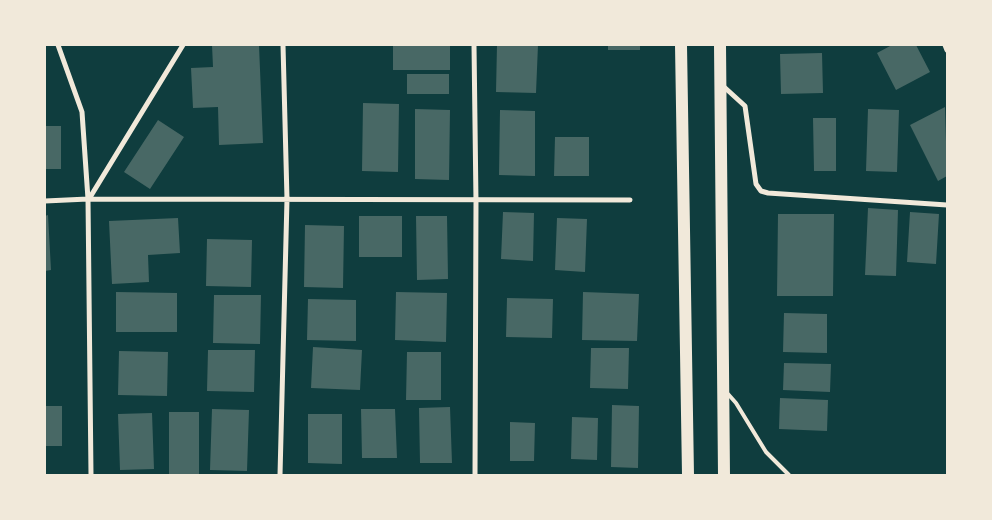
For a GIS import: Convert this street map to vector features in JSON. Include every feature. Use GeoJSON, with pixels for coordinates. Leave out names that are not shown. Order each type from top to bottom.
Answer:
{"type":"FeatureCollection","features":[{"type":"Feature","properties":{"kind":"main road"},"geometry":{"type":"LineString","coordinates":[[681,45],[688,475]]}},
{"type":"Feature","properties":{"kind":"main road"},"geometry":{"type":"LineString","coordinates":[[720,45],[724,475]]}},
{"type":"Feature","properties":{"kind":"street"},"geometry":{"type":"LineString","coordinates":[[58,45],[82,112],[88,199],[90,475]]}},
{"type":"Feature","properties":{"kind":"street"},"geometry":{"type":"LineString","coordinates":[[88,199],[183,45]]}},
{"type":"Feature","properties":{"kind":"street"},"geometry":{"type":"LineString","coordinates":[[280,475],[287,199],[283,45]]}},
{"type":"Feature","properties":{"kind":"street"},"geometry":{"type":"LineString","coordinates":[[474,45],[476,202],[475,475]]}},
{"type":"Feature","properties":{"kind":"street"},"geometry":{"type":"LineString","coordinates":[[945,45],[947,50]]}},
{"type":"Feature","properties":{"kind":"street"},"geometry":{"type":"LineString","coordinates":[[721,84],[745,106],[756,184],[760,191],[768,194],[947,205]]}},
{"type":"Feature","properties":{"kind":"street"},"geometry":{"type":"LineString","coordinates":[[45,201],[88,199],[287,199],[476,202],[630,200]]}},
{"type":"Feature","properties":{"kind":"lane"},"geometry":{"type":"LineString","coordinates":[[723,389],[736,403],[766,452],[789,475]]}},
{"type":"Feature","properties":{"kind":"building"},"geometry":{"type":"Polygon","coordinates":[[[212,45],[259,45],[263,143],[219,145],[218,107],[193,108],[191,68],[213,67],[212,45]]]}},
{"type":"Feature","properties":{"kind":"building"},"geometry":{"type":"Polygon","coordinates":[[[393,45],[450,45],[450,70],[393,70],[393,45]]]}},
{"type":"Feature","properties":{"kind":"building"},"geometry":{"type":"Polygon","coordinates":[[[497,45],[538,45],[536,93],[496,92],[497,45]]]}},
{"type":"Feature","properties":{"kind":"building"},"geometry":{"type":"Polygon","coordinates":[[[608,45],[640,45],[640,50],[608,50],[608,45]]]}},
{"type":"Feature","properties":{"kind":"building"},"geometry":{"type":"Polygon","coordinates":[[[892,45],[916,45],[930,72],[896,90],[877,53],[892,45]]]}},
{"type":"Feature","properties":{"kind":"building"},"geometry":{"type":"Polygon","coordinates":[[[822,53],[823,93],[781,94],[780,54],[822,53]]]}},
{"type":"Feature","properties":{"kind":"building"},"geometry":{"type":"Polygon","coordinates":[[[407,74],[449,74],[449,94],[407,94],[407,74]]]}},
{"type":"Feature","properties":{"kind":"building"},"geometry":{"type":"Polygon","coordinates":[[[363,103],[399,104],[398,172],[362,171],[363,103]]]}},
{"type":"Feature","properties":{"kind":"building"},"geometry":{"type":"Polygon","coordinates":[[[945,107],[947,176],[938,181],[910,125],[945,107]]]}},
{"type":"Feature","properties":{"kind":"building"},"geometry":{"type":"Polygon","coordinates":[[[415,109],[450,110],[449,180],[415,179],[415,109]]]}},
{"type":"Feature","properties":{"kind":"building"},"geometry":{"type":"Polygon","coordinates":[[[868,109],[899,110],[897,172],[866,171],[868,109]]]}},
{"type":"Feature","properties":{"kind":"building"},"geometry":{"type":"Polygon","coordinates":[[[500,110],[535,111],[535,176],[499,175],[500,110]]]}},
{"type":"Feature","properties":{"kind":"building"},"geometry":{"type":"Polygon","coordinates":[[[813,118],[836,118],[836,171],[814,171],[813,118]]]}},
{"type":"Feature","properties":{"kind":"building"},"geometry":{"type":"Polygon","coordinates":[[[158,120],[184,137],[150,189],[124,172],[158,120]]]}},
{"type":"Feature","properties":{"kind":"building"},"geometry":{"type":"Polygon","coordinates":[[[45,126],[61,126],[61,169],[45,169],[45,126]]]}},
{"type":"Feature","properties":{"kind":"building"},"geometry":{"type":"Polygon","coordinates":[[[555,137],[589,137],[589,176],[554,176],[555,137]]]}},
{"type":"Feature","properties":{"kind":"building"},"geometry":{"type":"Polygon","coordinates":[[[868,208],[898,210],[896,276],[865,275],[868,208]]]}},
{"type":"Feature","properties":{"kind":"building"},"geometry":{"type":"Polygon","coordinates":[[[503,212],[534,213],[533,261],[501,259],[503,212]]]}},
{"type":"Feature","properties":{"kind":"building"},"geometry":{"type":"Polygon","coordinates":[[[910,212],[939,214],[936,264],[907,262],[910,212]]]}},
{"type":"Feature","properties":{"kind":"building"},"geometry":{"type":"Polygon","coordinates":[[[778,214],[834,214],[833,296],[777,296],[778,214]]]}},
{"type":"Feature","properties":{"kind":"building"},"geometry":{"type":"Polygon","coordinates":[[[48,215],[51,270],[45,271],[45,216],[48,215]]]}},
{"type":"Feature","properties":{"kind":"building"},"geometry":{"type":"Polygon","coordinates":[[[359,216],[402,216],[402,257],[359,257],[359,216]]]}},
{"type":"Feature","properties":{"kind":"building"},"geometry":{"type":"Polygon","coordinates":[[[416,216],[447,216],[448,279],[417,280],[416,216]]]}},
{"type":"Feature","properties":{"kind":"building"},"geometry":{"type":"Polygon","coordinates":[[[178,218],[180,253],[148,255],[149,282],[112,284],[109,221],[178,218]]]}},
{"type":"Feature","properties":{"kind":"building"},"geometry":{"type":"Polygon","coordinates":[[[557,218],[587,219],[585,272],[555,270],[557,218]]]}},
{"type":"Feature","properties":{"kind":"building"},"geometry":{"type":"Polygon","coordinates":[[[305,225],[344,226],[343,288],[304,287],[305,225]]]}},
{"type":"Feature","properties":{"kind":"building"},"geometry":{"type":"Polygon","coordinates":[[[207,239],[252,240],[251,287],[206,286],[207,239]]]}},
{"type":"Feature","properties":{"kind":"building"},"geometry":{"type":"Polygon","coordinates":[[[116,292],[177,293],[177,332],[116,332],[116,292]]]}},
{"type":"Feature","properties":{"kind":"building"},"geometry":{"type":"Polygon","coordinates":[[[396,292],[447,293],[446,342],[395,340],[396,292]]]}},
{"type":"Feature","properties":{"kind":"building"},"geometry":{"type":"Polygon","coordinates":[[[583,292],[639,294],[637,341],[582,340],[583,292]]]}},
{"type":"Feature","properties":{"kind":"building"},"geometry":{"type":"Polygon","coordinates":[[[214,295],[261,295],[260,344],[213,343],[214,295]]]}},
{"type":"Feature","properties":{"kind":"building"},"geometry":{"type":"Polygon","coordinates":[[[507,298],[553,299],[552,338],[506,337],[507,298]]]}},
{"type":"Feature","properties":{"kind":"building"},"geometry":{"type":"Polygon","coordinates":[[[308,299],[356,300],[356,341],[307,340],[308,299]]]}},
{"type":"Feature","properties":{"kind":"building"},"geometry":{"type":"Polygon","coordinates":[[[784,313],[827,314],[827,353],[783,352],[784,313]]]}},
{"type":"Feature","properties":{"kind":"building"},"geometry":{"type":"Polygon","coordinates":[[[313,347],[362,350],[360,390],[311,388],[313,347]]]}},
{"type":"Feature","properties":{"kind":"building"},"geometry":{"type":"Polygon","coordinates":[[[591,348],[629,348],[628,389],[590,388],[591,348]]]}},
{"type":"Feature","properties":{"kind":"building"},"geometry":{"type":"Polygon","coordinates":[[[208,350],[255,350],[254,392],[207,391],[208,350]]]}},
{"type":"Feature","properties":{"kind":"building"},"geometry":{"type":"Polygon","coordinates":[[[119,351],[168,352],[167,396],[118,395],[119,351]]]}},
{"type":"Feature","properties":{"kind":"building"},"geometry":{"type":"Polygon","coordinates":[[[407,352],[441,352],[441,400],[406,400],[407,352]]]}},
{"type":"Feature","properties":{"kind":"building"},"geometry":{"type":"Polygon","coordinates":[[[784,363],[831,364],[830,392],[783,390],[784,363]]]}},
{"type":"Feature","properties":{"kind":"building"},"geometry":{"type":"Polygon","coordinates":[[[780,398],[828,400],[827,431],[779,429],[780,398]]]}},
{"type":"Feature","properties":{"kind":"building"},"geometry":{"type":"Polygon","coordinates":[[[612,405],[639,406],[638,468],[611,467],[612,405]]]}},
{"type":"Feature","properties":{"kind":"building"},"geometry":{"type":"Polygon","coordinates":[[[45,406],[62,406],[62,446],[45,446],[45,406]]]}},
{"type":"Feature","properties":{"kind":"building"},"geometry":{"type":"Polygon","coordinates":[[[450,407],[452,463],[420,463],[419,408],[450,407]]]}},
{"type":"Feature","properties":{"kind":"building"},"geometry":{"type":"Polygon","coordinates":[[[212,409],[249,410],[247,471],[210,470],[212,409]]]}},
{"type":"Feature","properties":{"kind":"building"},"geometry":{"type":"Polygon","coordinates":[[[361,409],[395,409],[397,458],[362,458],[361,409]]]}},
{"type":"Feature","properties":{"kind":"building"},"geometry":{"type":"Polygon","coordinates":[[[169,412],[199,412],[199,474],[169,474],[169,412]]]}},
{"type":"Feature","properties":{"kind":"building"},"geometry":{"type":"Polygon","coordinates":[[[152,413],[154,469],[120,470],[118,414],[152,413]]]}},
{"type":"Feature","properties":{"kind":"building"},"geometry":{"type":"Polygon","coordinates":[[[308,414],[342,414],[342,464],[308,463],[308,414]]]}},
{"type":"Feature","properties":{"kind":"building"},"geometry":{"type":"Polygon","coordinates":[[[572,417],[598,418],[597,460],[571,459],[572,417]]]}},
{"type":"Feature","properties":{"kind":"building"},"geometry":{"type":"Polygon","coordinates":[[[510,422],[535,423],[534,461],[510,461],[510,422]]]}}]}
